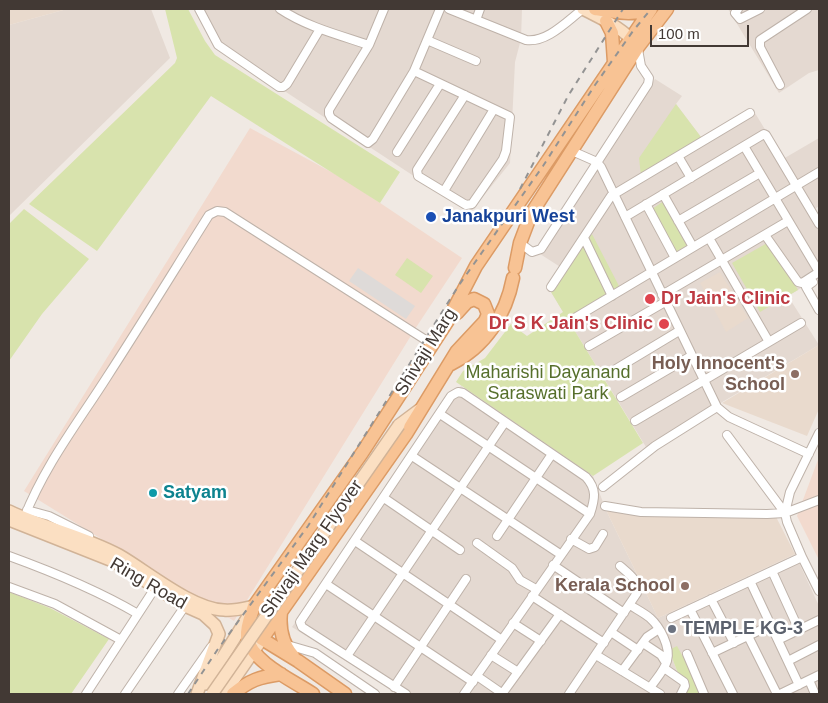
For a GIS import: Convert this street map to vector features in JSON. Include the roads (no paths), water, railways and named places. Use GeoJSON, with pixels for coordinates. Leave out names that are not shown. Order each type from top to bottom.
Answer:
{"type":"FeatureCollection","features":[{"type":"Feature","properties":{"kind":"main road"},"geometry":{"type":"LineString","coordinates":[[594,9],[625,12],[641,12],[651,9]]}},
{"type":"Feature","properties":{"kind":"main road","name":"Shivaji Marg"},"geometry":{"type":"LineString","coordinates":[[262,639],[406,434],[447,366],[473,350],[491,331],[504,308],[520,244],[531,214],[572,151],[636,40],[651,9]]}},
{"type":"Feature","properties":{"kind":"main road","name":"Shivaji Marg"},"geometry":{"type":"LineString","coordinates":[[254,606],[362,453],[447,322],[476,266],[614,62],[666,9]]}},
{"type":"Feature","properties":{"kind":"main road"},"geometry":{"type":"LineString","coordinates":[[606,21],[612,33],[614,62]]}},
{"type":"Feature","properties":{"kind":"main road"},"geometry":{"type":"LineString","coordinates":[[432,344],[467,302],[474,299],[484,304],[488,311],[487,318],[457,351],[447,366]]}},
{"type":"Feature","properties":{"kind":"main road"},"geometry":{"type":"LineString","coordinates":[[276,577],[274,587],[280,595],[290,595],[296,591]]}},
{"type":"Feature","properties":{"kind":"main road"},"geometry":{"type":"LineString","coordinates":[[254,606],[248,624],[247,636],[254,651],[263,661],[313,694]]}},
{"type":"Feature","properties":{"kind":"main road"},"geometry":{"type":"LineString","coordinates":[[281,612],[280,630],[284,644],[291,655],[298,661]]}},
{"type":"Feature","properties":{"kind":"main road"},"geometry":{"type":"LineString","coordinates":[[262,639],[298,661],[345,694]]}},
{"type":"Feature","properties":{"kind":"main road"},"geometry":{"type":"LineString","coordinates":[[233,694],[251,680],[281,674]]}},
{"type":"Feature","properties":{"kind":"street"},"geometry":{"type":"LineString","coordinates":[[199,9],[218,45],[224,51],[279,87],[284,87],[287,84],[320,29]]}},
{"type":"Feature","properties":{"kind":"street"},"geometry":{"type":"LineString","coordinates":[[280,9],[320,29],[369,45]]}},
{"type":"Feature","properties":{"kind":"street"},"geometry":{"type":"LineString","coordinates":[[384,9],[369,45],[329,110],[331,118],[366,142],[374,139],[414,71],[440,9]]}},
{"type":"Feature","properties":{"kind":"street"},"geometry":{"type":"LineString","coordinates":[[449,9],[532,41],[540,40],[583,9],[636,40]]}},
{"type":"Feature","properties":{"kind":"street"},"geometry":{"type":"LineString","coordinates":[[476,20],[480,9]]}},
{"type":"Feature","properties":{"kind":"street"},"geometry":{"type":"LineString","coordinates":[[520,244],[532,252],[541,249],[648,84],[649,78],[641,66],[636,40],[594,9]]}},
{"type":"Feature","properties":{"kind":"street"},"geometry":{"type":"LineString","coordinates":[[738,9],[735,13],[736,16],[742,19],[760,9]]}},
{"type":"Feature","properties":{"kind":"street"},"geometry":{"type":"LineString","coordinates":[[780,85],[760,47],[760,40],[804,10]]}},
{"type":"Feature","properties":{"kind":"street"},"geometry":{"type":"LineString","coordinates":[[427,40],[476,61]]}},
{"type":"Feature","properties":{"kind":"street"},"geometry":{"type":"LineString","coordinates":[[414,71],[440,84],[465,95],[509,116],[510,118],[506,151],[503,159],[472,204],[469,205],[418,176],[417,170],[465,95]]}},
{"type":"Feature","properties":{"kind":"street"},"geometry":{"type":"LineString","coordinates":[[397,152],[440,84]]}},
{"type":"Feature","properties":{"kind":"street"},"geometry":{"type":"LineString","coordinates":[[444,191],[494,109]]}},
{"type":"Feature","properties":{"kind":"street"},"geometry":{"type":"LineString","coordinates":[[551,287],[614,194],[750,113]]}},
{"type":"Feature","properties":{"kind":"street"},"geometry":{"type":"LineString","coordinates":[[625,217],[765,134],[819,224]]}},
{"type":"Feature","properties":{"kind":"street"},"geometry":{"type":"LineString","coordinates":[[744,146],[819,272],[802,283],[798,282],[765,234]]}},
{"type":"Feature","properties":{"kind":"street"},"geometry":{"type":"LineString","coordinates":[[572,151],[597,162],[715,405],[729,417],[809,454]]}},
{"type":"Feature","properties":{"kind":"street"},"geometry":{"type":"LineString","coordinates":[[678,156],[691,178]]}},
{"type":"Feature","properties":{"kind":"street"},"geometry":{"type":"LineString","coordinates":[[573,319],[819,172]]}},
{"type":"Feature","properties":{"kind":"street"},"geometry":{"type":"LineString","coordinates":[[678,221],[760,173]]}},
{"type":"Feature","properties":{"kind":"street"},"geometry":{"type":"LineString","coordinates":[[663,194],[693,247]]}},
{"type":"Feature","properties":{"kind":"street"},"geometry":{"type":"LineString","coordinates":[[646,204],[675,258]]}},
{"type":"Feature","properties":{"kind":"street"},"geometry":{"type":"LineString","coordinates":[[220,610],[207,601],[191,596],[156,577],[127,556],[49,516],[25,514],[33,495],[66,438],[106,379],[209,215],[217,211],[225,212],[432,344]]}},
{"type":"Feature","properties":{"kind":"street"},"geometry":{"type":"LineString","coordinates":[[589,346],[722,260],[788,221]]}},
{"type":"Feature","properties":{"kind":"street"},"geometry":{"type":"LineString","coordinates":[[584,238],[612,296]]}},
{"type":"Feature","properties":{"kind":"street"},"geometry":{"type":"LineString","coordinates":[[709,238],[770,342]]}},
{"type":"Feature","properties":{"kind":"street"},"geometry":{"type":"LineString","coordinates":[[819,278],[806,287],[817,300],[819,310]]}},
{"type":"Feature","properties":{"kind":"street"},"geometry":{"type":"LineString","coordinates":[[635,422],[801,323]]}},
{"type":"Feature","properties":{"kind":"street"},"geometry":{"type":"LineString","coordinates":[[606,375],[679,331]]}},
{"type":"Feature","properties":{"kind":"street"},"geometry":{"type":"LineString","coordinates":[[621,397],[691,356]]}},
{"type":"Feature","properties":{"kind":"street"},"geometry":{"type":"LineString","coordinates":[[406,694],[300,625],[300,622],[452,396],[458,392],[463,393],[586,477],[591,482],[595,492],[590,514],[560,554],[464,694]]}},
{"type":"Feature","properties":{"kind":"street"},"geometry":{"type":"LineString","coordinates":[[604,487],[655,446],[715,405]]}},
{"type":"Feature","properties":{"kind":"street","name":"Shivaji Marg Flyover"},"geometry":{"type":"LineString","coordinates":[[212,694],[399,425],[419,410]]}},
{"type":"Feature","properties":{"kind":"street"},"geometry":{"type":"LineString","coordinates":[[440,414],[590,514]]}},
{"type":"Feature","properties":{"kind":"street"},"geometry":{"type":"LineString","coordinates":[[347,656],[505,422]]}},
{"type":"Feature","properties":{"kind":"street"},"geometry":{"type":"LineString","coordinates":[[785,513],[790,492],[819,433]]}},
{"type":"Feature","properties":{"kind":"street"},"geometry":{"type":"LineString","coordinates":[[727,435],[785,513],[802,557],[819,591]]}},
{"type":"Feature","properties":{"kind":"street"},"geometry":{"type":"LineString","coordinates":[[497,536],[552,454]]}},
{"type":"Feature","properties":{"kind":"street"},"geometry":{"type":"LineString","coordinates":[[412,456],[560,554]]}},
{"type":"Feature","properties":{"kind":"street"},"geometry":{"type":"LineString","coordinates":[[384,498],[460,550]]}},
{"type":"Feature","properties":{"kind":"street"},"geometry":{"type":"LineString","coordinates":[[605,506],[641,512],[785,513],[819,500]]}},
{"type":"Feature","properties":{"kind":"street","name":"Ring Road"},"geometry":{"type":"LineString","coordinates":[[9,511],[25,514],[119,555],[155,580],[206,610],[219,634]]}},
{"type":"Feature","properties":{"kind":"street","name":"Ring Road"},"geometry":{"type":"LineString","coordinates":[[9,520],[115,562],[185,606],[206,610],[220,610],[254,606]]}},
{"type":"Feature","properties":{"kind":"street"},"geometry":{"type":"LineString","coordinates":[[571,539],[589,549],[594,547],[603,534]]}},
{"type":"Feature","properties":{"kind":"street"},"geometry":{"type":"LineString","coordinates":[[355,540],[502,640]]}},
{"type":"Feature","properties":{"kind":"street"},"geometry":{"type":"LineString","coordinates":[[476,543],[512,568],[520,580],[560,614],[604,643]]}},
{"type":"Feature","properties":{"kind":"street"},"geometry":{"type":"LineString","coordinates":[[9,556],[106,596],[138,614]]}},
{"type":"Feature","properties":{"kind":"street"},"geometry":{"type":"LineString","coordinates":[[671,618],[802,557]]}},
{"type":"Feature","properties":{"kind":"street"},"geometry":{"type":"LineString","coordinates":[[553,565],[624,613]]}},
{"type":"Feature","properties":{"kind":"street"},"geometry":{"type":"LineString","coordinates":[[571,694],[637,592],[638,587],[631,576],[620,566]]}},
{"type":"Feature","properties":{"kind":"street"},"geometry":{"type":"LineString","coordinates":[[772,571],[799,630]]}},
{"type":"Feature","properties":{"kind":"street"},"geometry":{"type":"LineString","coordinates":[[394,687],[466,579]]}},
{"type":"Feature","properties":{"kind":"street"},"geometry":{"type":"LineString","coordinates":[[750,581],[800,684]]}},
{"type":"Feature","properties":{"kind":"street"},"geometry":{"type":"LineString","coordinates":[[326,584],[421,646],[503,694],[560,614]]}},
{"type":"Feature","properties":{"kind":"street"},"geometry":{"type":"LineString","coordinates":[[9,588],[55,604],[121,640]]}},
{"type":"Feature","properties":{"kind":"street"},"geometry":{"type":"LineString","coordinates":[[86,694],[155,588]]}},
{"type":"Feature","properties":{"kind":"street"},"geometry":{"type":"LineString","coordinates":[[711,599],[734,643]]}},
{"type":"Feature","properties":{"kind":"street"},"geometry":{"type":"LineString","coordinates":[[630,605],[650,618],[659,629],[668,656],[665,666],[650,688]]}},
{"type":"Feature","properties":{"kind":"street"},"geometry":{"type":"LineString","coordinates":[[125,694],[185,606]]}},
{"type":"Feature","properties":{"kind":"street","name":"Shivaji Marg"},"geometry":{"type":"LineString","coordinates":[[198,694],[254,606]]}},
{"type":"Feature","properties":{"kind":"street"},"geometry":{"type":"LineString","coordinates":[[690,609],[733,694]]}},
{"type":"Feature","properties":{"kind":"street"},"geometry":{"type":"LineString","coordinates":[[778,640],[819,620]]}},
{"type":"Feature","properties":{"kind":"street"},"geometry":{"type":"LineString","coordinates":[[513,623],[540,641]]}},
{"type":"Feature","properties":{"kind":"street"},"geometry":{"type":"LineString","coordinates":[[712,653],[771,625]]}},
{"type":"Feature","properties":{"kind":"street"},"geometry":{"type":"LineString","coordinates":[[622,671],[647,637],[659,629]]}},
{"type":"Feature","properties":{"kind":"street"},"geometry":{"type":"LineString","coordinates":[[611,632],[661,655],[665,666],[684,682],[685,686],[681,694]]}},
{"type":"Feature","properties":{"kind":"street"},"geometry":{"type":"LineString","coordinates":[[198,694],[219,634]]}},
{"type":"Feature","properties":{"kind":"street"},"geometry":{"type":"LineString","coordinates":[[178,694],[219,634]]}},
{"type":"Feature","properties":{"kind":"street"},"geometry":{"type":"LineString","coordinates":[[748,636],[778,694],[819,675]]}},
{"type":"Feature","properties":{"kind":"street","name":"Shivaji Marg"},"geometry":{"type":"LineString","coordinates":[[224,694],[262,639]]}},
{"type":"Feature","properties":{"kind":"street"},"geometry":{"type":"LineString","coordinates":[[284,644],[315,653],[375,694]]}},
{"type":"Feature","properties":{"kind":"street"},"geometry":{"type":"LineString","coordinates":[[788,660],[819,645]]}},
{"type":"Feature","properties":{"kind":"street"},"geometry":{"type":"LineString","coordinates":[[687,654],[704,694]]}},
{"type":"Feature","properties":{"kind":"street"},"geometry":{"type":"LineString","coordinates":[[491,655],[518,672]]}},
{"type":"Feature","properties":{"kind":"street"},"geometry":{"type":"LineString","coordinates":[[596,655],[660,694]]}},
{"type":"Feature","properties":{"kind":"street"},"geometry":{"type":"LineString","coordinates":[[809,680],[815,694]]}},
{"type":"Feature","properties":{"kind":"railway"},"geometry":{"type":"LineString","coordinates":[[520,189],[568,96],[623,9]]}},
{"type":"Feature","properties":{"kind":"railway"},"geometry":{"type":"LineString","coordinates":[[188,694],[218,649],[308,526],[459,285],[543,166],[595,85],[651,9]]}},
{"type":"Feature","properties":{"kind":"place","name":"Janakpuri West"},"geometry":{"type":"Point","coordinates":[431,217]}},
{"type":"Feature","properties":{"kind":"place","name":"Dr Jain's Clinic"},"geometry":{"type":"Point","coordinates":[650,299]}},
{"type":"Feature","properties":{"kind":"place","name":"Dr S K Jain's Clinic"},"geometry":{"type":"Point","coordinates":[664,324]}},
{"type":"Feature","properties":{"kind":"place","name":"Holy Innocent's School"},"geometry":{"type":"Point","coordinates":[795,374]}},
{"type":"Feature","properties":{"kind":"place","name":"Satyam"},"geometry":{"type":"Point","coordinates":[153,493]}},
{"type":"Feature","properties":{"kind":"place","name":"Kerala School"},"geometry":{"type":"Point","coordinates":[685,586]}},
{"type":"Feature","properties":{"kind":"place","name":"TEMPLE KG-3"},"geometry":{"type":"Point","coordinates":[672,629]}},
{"type":"Feature","properties":{"kind":"park label","name":"Maharishi Dayanand Saraswati Park"},"geometry":{"type":"Point","coordinates":[548,383]}}]}
